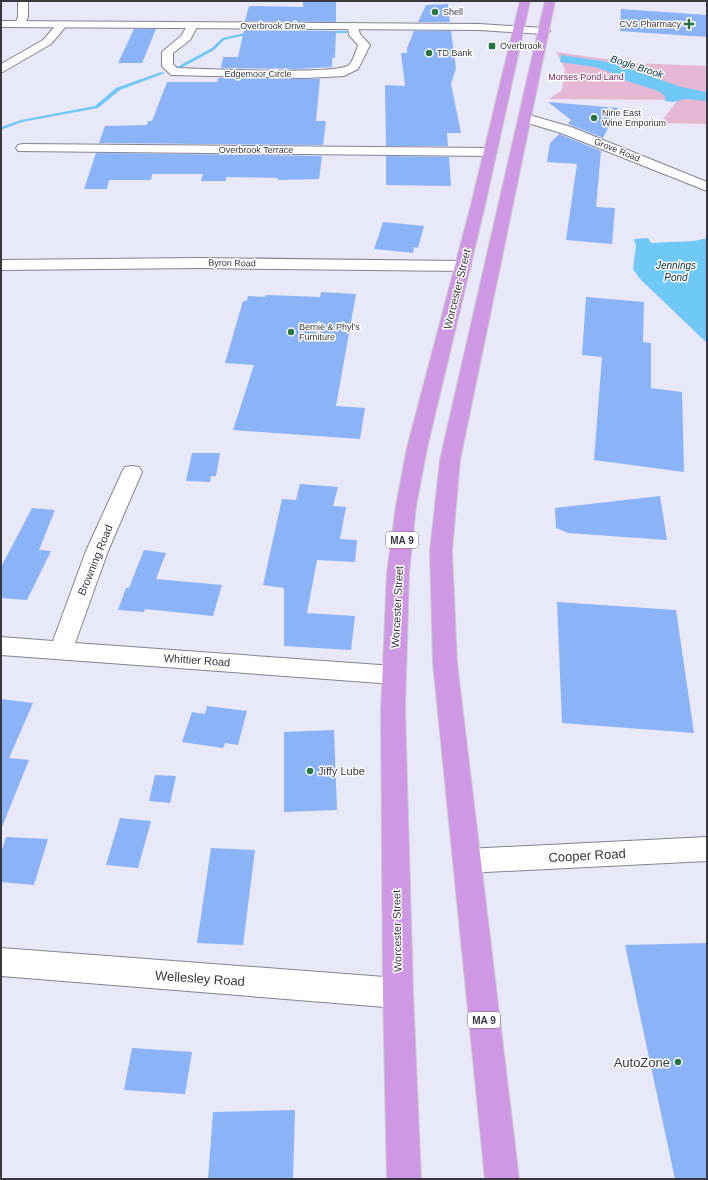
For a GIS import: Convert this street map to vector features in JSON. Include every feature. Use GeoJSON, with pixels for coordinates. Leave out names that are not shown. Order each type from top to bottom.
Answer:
{"type":"FeatureCollection","features":[{"type":"Feature","properties":{"kind":"highway","name":"Worcester Street"},"geometry":{"type":"LineString","coordinates":[[404,1179],[398,993],[394,675],[398,573],[406,506],[422,428],[463,266],[525,1]]}},
{"type":"Feature","properties":{"kind":"highway","name":"MA 9"},"geometry":{"type":"LineString","coordinates":[[502,1179],[445,662],[441,551],[445,505],[455,433],[526,118],[550,1]]}},
{"type":"Feature","properties":{"kind":"street"},"geometry":{"type":"LineString","coordinates":[[20,24],[23,17],[23,1]]}},
{"type":"Feature","properties":{"kind":"street","name":"Overbrook Drive"},"geometry":{"type":"LineString","coordinates":[[1,24],[485,27],[544,31]]}},
{"type":"Feature","properties":{"kind":"street"},"geometry":{"type":"LineString","coordinates":[[1,69],[47,42],[62,25]]}},
{"type":"Feature","properties":{"kind":"street","name":"Edgemoor Circle"},"geometry":{"type":"LineString","coordinates":[[193,25],[186,38],[168,52],[167,65],[175,72],[192,74],[305,74],[344,72],[354,67],[364,45],[355,35],[353,26]]}},
{"type":"Feature","properties":{"kind":"street","name":"Grove Road"},"geometry":{"type":"LineString","coordinates":[[526,118],[566,130],[707,187]]}},
{"type":"Feature","properties":{"kind":"street","name":"Overbrook Terrace"},"geometry":{"type":"LineString","coordinates":[[23,148],[490,152]]}},
{"type":"Feature","properties":{"kind":"street","name":"Byron Road"},"geometry":{"type":"LineString","coordinates":[[1,265],[199,262],[463,266]]}},
{"type":"Feature","properties":{"kind":"street","name":"Browning Road"},"geometry":{"type":"LineString","coordinates":[[61,650],[97,552],[132,472]]}},
{"type":"Feature","properties":{"kind":"street","name":"Whittier Road"},"geometry":{"type":"LineString","coordinates":[[1,646],[394,675]]}},
{"type":"Feature","properties":{"kind":"street","name":"Cooper Road"},"geometry":{"type":"LineString","coordinates":[[467,861],[707,849]]}},
{"type":"Feature","properties":{"kind":"street","name":"Wellesley Road"},"geometry":{"type":"LineString","coordinates":[[1,962],[398,993]]}},
{"type":"Feature","properties":{"kind":"green space","name":"Morses Pond Land"},"geometry":{"type":"Polygon","coordinates":[[[556,52],[633,63],[707,66],[707,124],[660,123],[678,100],[549,99],[562,90],[565,69],[556,52]]]}},
{"type":"Feature","properties":{"kind":"water"},"geometry":{"type":"Polygon","coordinates":[[[561,55],[623,64],[639,72],[681,87],[707,92],[707,101],[685,99],[673,102],[665,101],[665,96],[658,91],[621,79],[621,76],[595,67],[560,62],[561,55]]]}},
{"type":"Feature","properties":{"kind":"water","name":"Jennings Pond"},"geometry":{"type":"Polygon","coordinates":[[[648,238],[651,243],[694,241],[707,238],[707,343],[640,279],[633,269],[636,246],[634,239],[648,238]]]}},
{"type":"Feature","properties":{"kind":"building"},"geometry":{"type":"Polygon","coordinates":[[[303,1],[336,1],[336,22],[245,21],[249,6],[303,7],[303,1]]]}},
{"type":"Feature","properties":{"kind":"building"},"geometry":{"type":"Polygon","coordinates":[[[448,4],[450,22],[418,22],[426,5],[448,4]]]}},
{"type":"Feature","properties":{"kind":"building","name":"CVS Pharmacy"},"geometry":{"type":"Polygon","coordinates":[[[621,9],[707,15],[707,37],[620,31],[621,9]]]}},
{"type":"Feature","properties":{"kind":"building"},"geometry":{"type":"Polygon","coordinates":[[[134,29],[156,29],[142,63],[118,63],[134,29]]]}},
{"type":"Feature","properties":{"kind":"building"},"geometry":{"type":"Polygon","coordinates":[[[244,30],[336,31],[335,58],[332,58],[332,67],[296,69],[221,68],[223,57],[238,57],[244,30]]]}},
{"type":"Feature","properties":{"kind":"building"},"geometry":{"type":"Polygon","coordinates":[[[414,31],[451,31],[456,68],[451,84],[461,133],[447,133],[448,146],[386,146],[385,85],[405,86],[401,53],[407,53],[407,48],[414,31]]]}},
{"type":"Feature","properties":{"kind":"building"},"geometry":{"type":"Polygon","coordinates":[[[218,78],[320,79],[316,121],[326,121],[323,145],[99,143],[105,126],[147,125],[148,121],[152,121],[167,82],[217,82],[218,78]]]}},
{"type":"Feature","properties":{"kind":"building","name":"Nine East Wine Emporium"},"geometry":{"type":"Polygon","coordinates":[[[548,102],[618,108],[603,138],[568,124],[571,120],[548,102]]]}},
{"type":"Feature","properties":{"kind":"building"},"geometry":{"type":"Polygon","coordinates":[[[559,134],[601,151],[596,207],[615,208],[612,244],[566,240],[577,164],[547,162],[550,143],[559,134]]]}},
{"type":"Feature","properties":{"kind":"building"},"geometry":{"type":"Polygon","coordinates":[[[96,153],[322,156],[319,179],[278,180],[278,178],[226,177],[226,181],[201,181],[203,174],[152,174],[151,180],[109,180],[107,189],[84,189],[96,153]]]}},
{"type":"Feature","properties":{"kind":"building"},"geometry":{"type":"Polygon","coordinates":[[[386,156],[449,157],[451,186],[386,185],[386,156]]]}},
{"type":"Feature","properties":{"kind":"building"},"geometry":{"type":"Polygon","coordinates":[[[383,222],[424,226],[418,248],[414,247],[413,253],[374,249],[383,222]]]}},
{"type":"Feature","properties":{"kind":"building"},"geometry":{"type":"Polygon","coordinates":[[[321,292],[356,294],[336,406],[365,408],[360,439],[233,430],[254,365],[225,363],[243,301],[247,301],[248,296],[265,297],[266,295],[320,297],[321,292]]]}},
{"type":"Feature","properties":{"kind":"building"},"geometry":{"type":"Polygon","coordinates":[[[586,297],[644,302],[643,342],[651,343],[651,388],[682,392],[684,472],[594,460],[602,357],[582,355],[586,297]]]}},
{"type":"Feature","properties":{"kind":"building"},"geometry":{"type":"Polygon","coordinates":[[[192,453],[220,453],[216,476],[211,476],[210,482],[186,481],[192,453]]]}},
{"type":"Feature","properties":{"kind":"building"},"geometry":{"type":"Polygon","coordinates":[[[300,484],[338,487],[333,506],[346,507],[340,539],[357,540],[355,562],[317,560],[307,613],[355,616],[351,650],[284,646],[284,588],[263,585],[282,499],[296,500],[300,484]]]}},
{"type":"Feature","properties":{"kind":"building"},"geometry":{"type":"Polygon","coordinates":[[[660,496],[667,540],[568,533],[556,528],[555,508],[660,496]]]}},
{"type":"Feature","properties":{"kind":"building"},"geometry":{"type":"Polygon","coordinates":[[[32,508],[55,510],[39,550],[51,551],[27,600],[1,598],[1,567],[32,508]]]}},
{"type":"Feature","properties":{"kind":"building"},"geometry":{"type":"Polygon","coordinates":[[[144,550],[166,553],[156,579],[222,585],[213,616],[145,609],[144,612],[118,610],[126,588],[129,588],[144,550]]]}},
{"type":"Feature","properties":{"kind":"building"},"geometry":{"type":"Polygon","coordinates":[[[557,602],[676,610],[694,733],[562,723],[557,602]]]}},
{"type":"Feature","properties":{"kind":"building"},"geometry":{"type":"Polygon","coordinates":[[[1,699],[33,703],[9,758],[29,760],[2,827],[1,699]]]}},
{"type":"Feature","properties":{"kind":"building"},"geometry":{"type":"Polygon","coordinates":[[[207,706],[247,711],[238,745],[225,743],[223,748],[182,742],[192,712],[205,714],[207,706]]]}},
{"type":"Feature","properties":{"kind":"building","name":"Jiffy Lube"},"geometry":{"type":"Polygon","coordinates":[[[334,730],[337,810],[284,812],[284,732],[334,730]]]}},
{"type":"Feature","properties":{"kind":"building"},"geometry":{"type":"Polygon","coordinates":[[[155,775],[176,776],[170,803],[149,801],[155,775]]]}},
{"type":"Feature","properties":{"kind":"building"},"geometry":{"type":"Polygon","coordinates":[[[120,818],[151,821],[138,868],[106,865],[120,818]]]}},
{"type":"Feature","properties":{"kind":"building"},"geometry":{"type":"Polygon","coordinates":[[[6,837],[48,839],[34,885],[1,882],[1,852],[6,837]]]}},
{"type":"Feature","properties":{"kind":"building"},"geometry":{"type":"Polygon","coordinates":[[[211,848],[255,850],[243,945],[197,943],[211,848]]]}},
{"type":"Feature","properties":{"kind":"building","name":"AutoZone"},"geometry":{"type":"Polygon","coordinates":[[[707,943],[707,1179],[675,1179],[625,945],[707,943]]]}},
{"type":"Feature","properties":{"kind":"building"},"geometry":{"type":"Polygon","coordinates":[[[132,1048],[192,1052],[185,1094],[124,1090],[132,1048]]]}},
{"type":"Feature","properties":{"kind":"building"},"geometry":{"type":"Polygon","coordinates":[[[295,1110],[293,1179],[208,1179],[213,1112],[295,1110]]]}},
{"type":"Feature","properties":{"kind":"waterway"},"geometry":{"type":"LineString","coordinates":[[179,67],[213,49],[223,39],[254,32]]}},
{"type":"Feature","properties":{"kind":"waterway"},"geometry":{"type":"LineString","coordinates":[[325,32],[347,32]]}},
{"type":"Feature","properties":{"kind":"waterway"},"geometry":{"type":"LineString","coordinates":[[1,129],[21,121],[96,107],[118,89],[163,73]]}},
{"type":"Feature","properties":{"kind":"place","name":"Shell"},"geometry":{"type":"Point","coordinates":[435,12]}},
{"type":"Feature","properties":{"kind":"place","name":"CVS Pharmacy"},"geometry":{"type":"Point","coordinates":[689,24]}},
{"type":"Feature","properties":{"kind":"place","name":"Overbrook"},"geometry":{"type":"Point","coordinates":[492,46]}},
{"type":"Feature","properties":{"kind":"place","name":"TD Bank"},"geometry":{"type":"Point","coordinates":[429,53]}},
{"type":"Feature","properties":{"kind":"place","name":"Nine East Wine Emporium"},"geometry":{"type":"Point","coordinates":[594,118]}},
{"type":"Feature","properties":{"kind":"place","name":"Bernie & Phyl's Furniture"},"geometry":{"type":"Point","coordinates":[291,332]}},
{"type":"Feature","properties":{"kind":"place","name":"Jiffy Lube"},"geometry":{"type":"Point","coordinates":[310,771]}},
{"type":"Feature","properties":{"kind":"place","name":"AutoZone"},"geometry":{"type":"Point","coordinates":[678,1062]}},
{"type":"Feature","properties":{"kind":"water label","name":"Bogle Brook"},"geometry":{"type":"Point","coordinates":[637,66]}}]}
